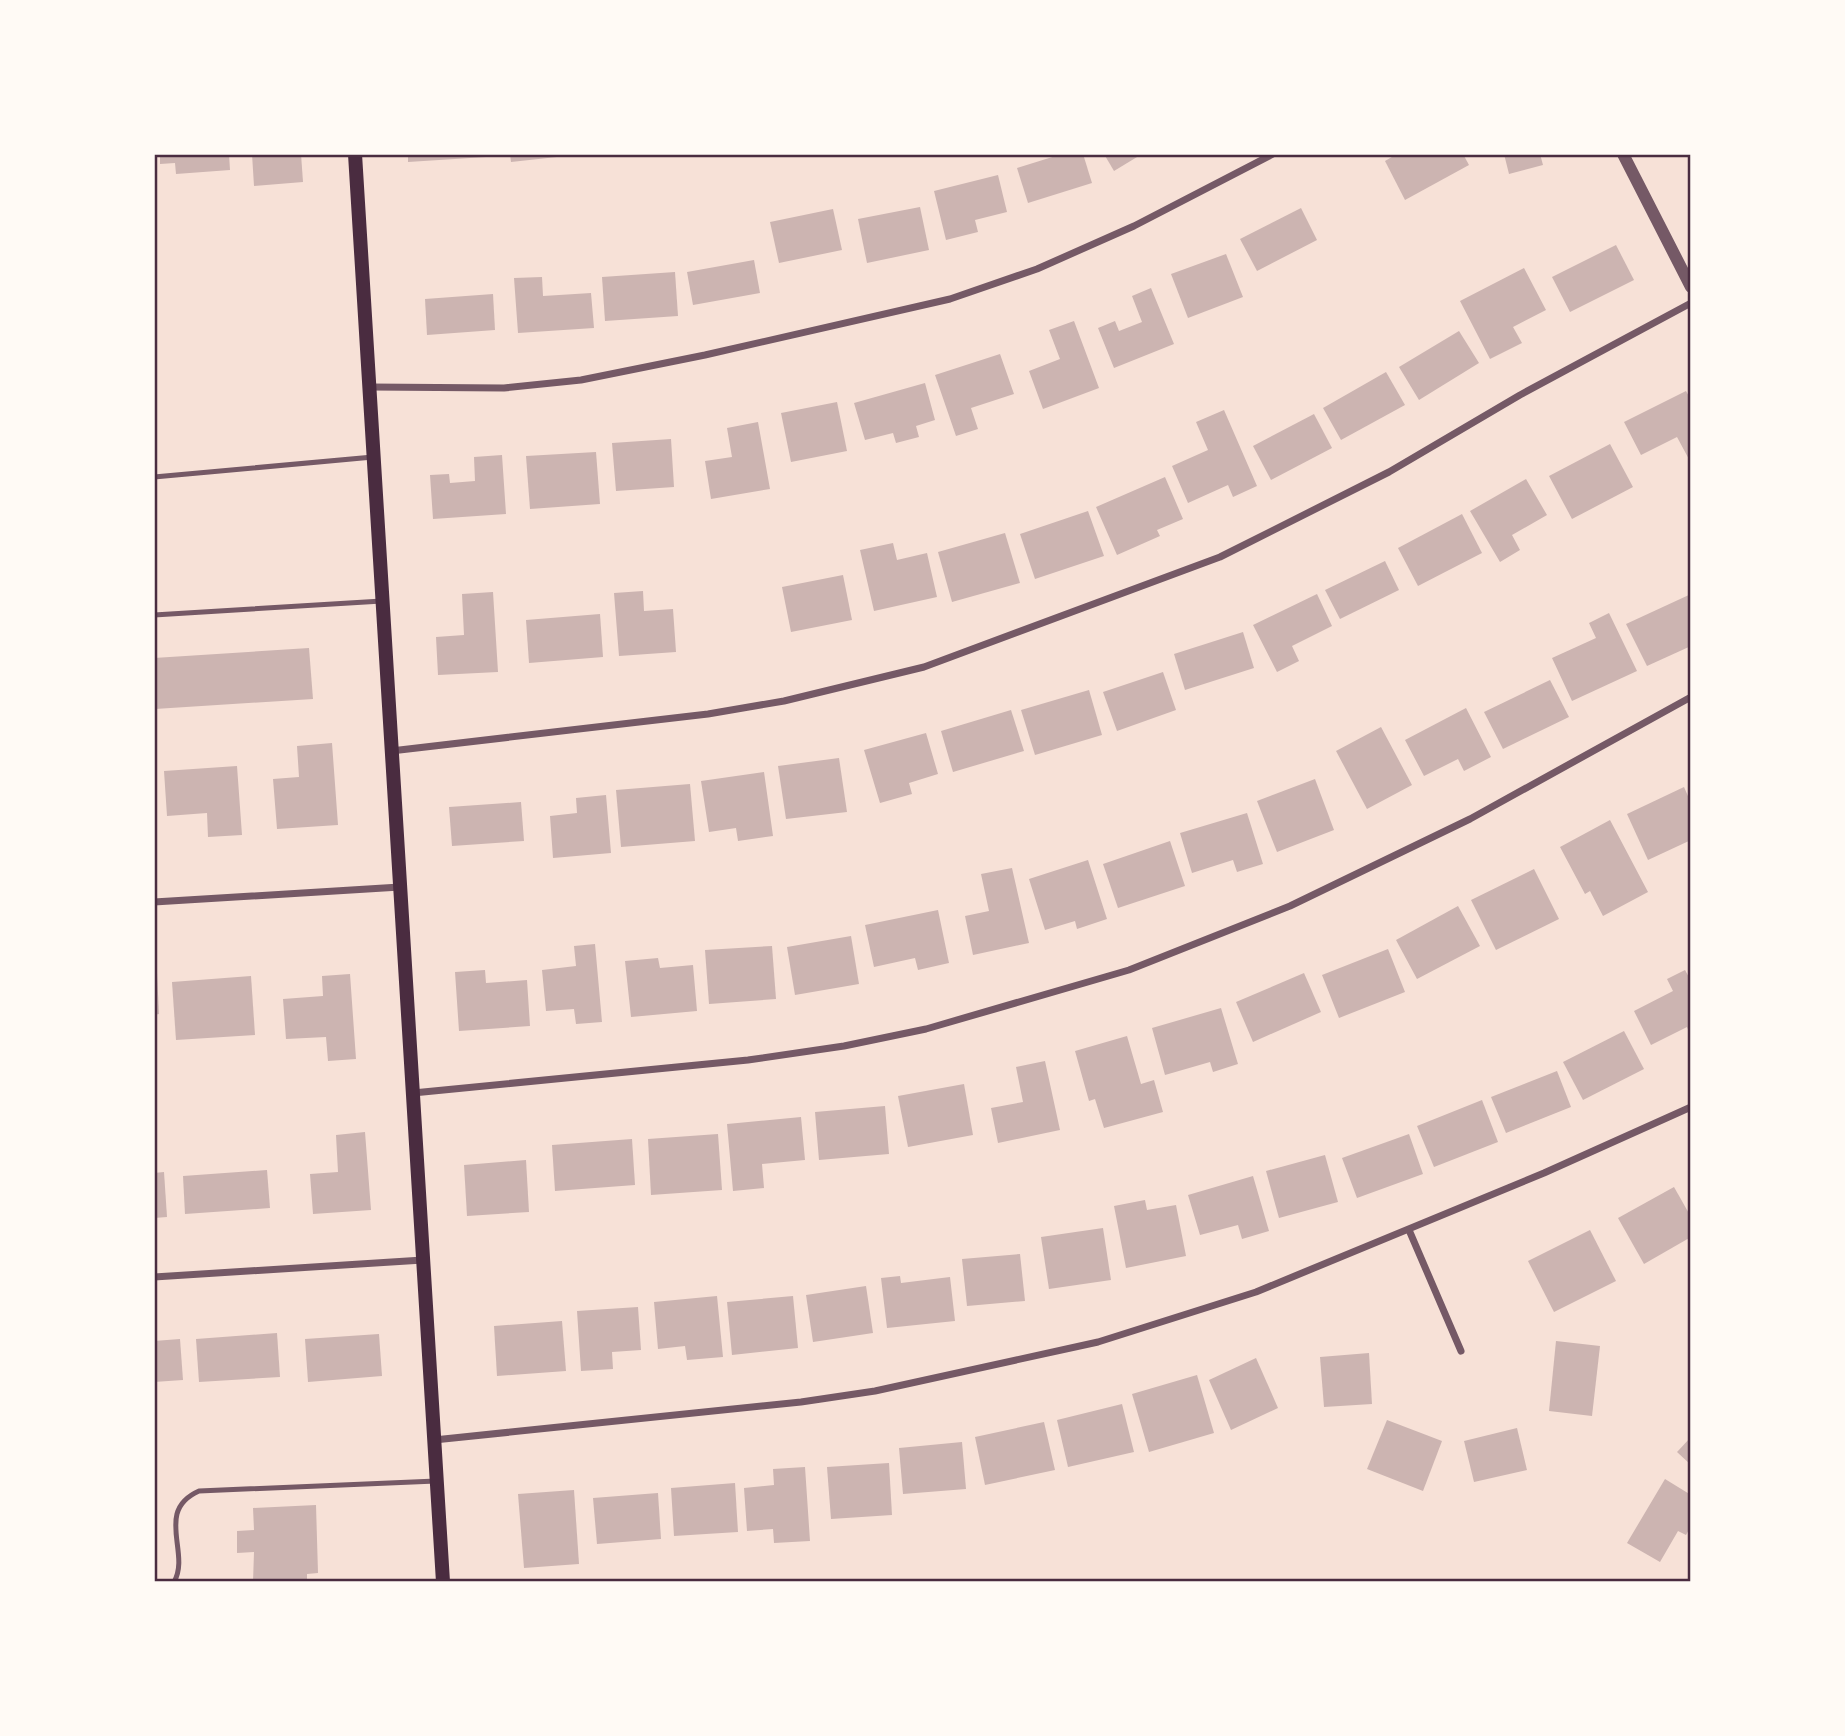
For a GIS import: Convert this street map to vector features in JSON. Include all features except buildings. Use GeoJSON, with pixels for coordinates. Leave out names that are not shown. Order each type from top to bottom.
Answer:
{"type":"FeatureCollection","features":[{"type":"Feature","properties":{"kind":"main road"},"geometry":{"type":"LineString","coordinates":[[355,154],[443,1582]]}},
{"type":"Feature","properties":{"kind":"street"},"geometry":{"type":"LineString","coordinates":[[369,387],[504,388],[581,380],[705,355],[950,299],[1037,269],[1134,226],[1273,154]]}},
{"type":"Feature","properties":{"kind":"street"},"geometry":{"type":"LineString","coordinates":[[1623,154],[1691,287]]}},
{"type":"Feature","properties":{"kind":"street"},"geometry":{"type":"LineString","coordinates":[[391,751],[708,714],[784,701],[923,667],[1220,557],[1389,472],[1520,395],[1691,303]]}},
{"type":"Feature","properties":{"kind":"street"},"geometry":{"type":"LineString","coordinates":[[413,1093],[748,1060],[844,1046],[926,1029],[1129,970],[1314,895],[1470,819],[1691,697]]}},
{"type":"Feature","properties":{"kind":"street"},"geometry":{"type":"LineString","coordinates":[[154,902],[400,887]]}},
{"type":"Feature","properties":{"kind":"street"},"geometry":{"type":"LineString","coordinates":[[434,1440],[801,1402],[902,1385],[1098,1342],[1256,1292],[1544,1173],[1691,1107]]}},
{"type":"Feature","properties":{"kind":"street"},"geometry":{"type":"LineString","coordinates":[[1409,1230],[1461,1351]]}},
{"type":"Feature","properties":{"kind":"street"},"geometry":{"type":"LineString","coordinates":[[154,1277],[423,1260]]}},
{"type":"Feature","properties":{"kind":"lane"},"geometry":{"type":"LineString","coordinates":[[154,477],[373,457]]}},
{"type":"Feature","properties":{"kind":"lane"},"geometry":{"type":"LineString","coordinates":[[154,615],[382,601]]}},
{"type":"Feature","properties":{"kind":"lane"},"geometry":{"type":"LineString","coordinates":[[174,1582],[177,1579],[176,1516],[186,1496],[199,1491],[436,1481]]}}]}
